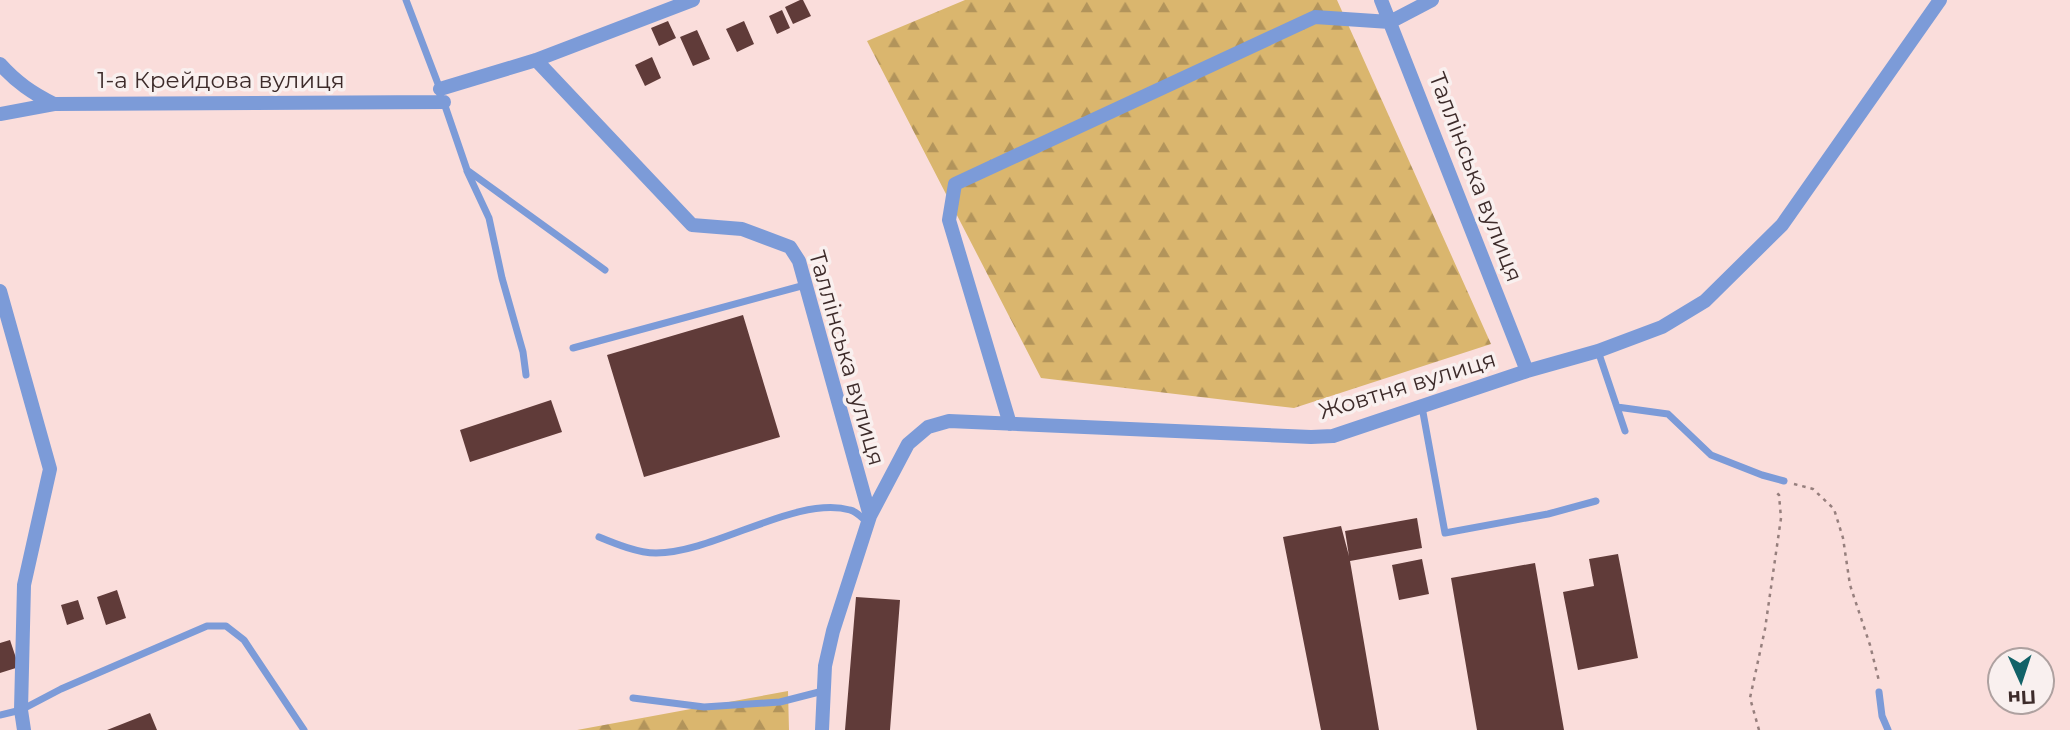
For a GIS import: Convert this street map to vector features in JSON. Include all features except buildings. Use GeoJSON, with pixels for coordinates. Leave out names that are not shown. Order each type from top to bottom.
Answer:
{"type":"FeatureCollection","features":[{"type":"Feature","properties":{"kind":"street"},"geometry":{"type":"LineString","coordinates":[[442,96],[693,0]]}},
{"type":"Feature","properties":{"kind":"street","name":"Таллінська вулиця"},"geometry":{"type":"LineString","coordinates":[[1381,0],[1527,371]]}},
{"type":"Feature","properties":{"kind":"street"},"geometry":{"type":"LineString","coordinates":[[1010,424],[949,220],[956,184],[1315,17],[1390,22],[1432,0]]}},
{"type":"Feature","properties":{"kind":"street","name":"Жовтня вулиця"},"geometry":{"type":"LineString","coordinates":[[822,730],[825,666],[833,631],[869,519],[908,444],[928,427],[950,421],[1333,436],[1527,371],[1598,351],[1662,327],[1705,301],[1782,225],[1940,0]]}},
{"type":"Feature","properties":{"kind":"street","name":"Таллінська вулиця"},"geometry":{"type":"LineString","coordinates":[[536,60],[692,225],[741,229],[790,247],[800,261],[869,519]]}},
{"type":"Feature","properties":{"kind":"street"},"geometry":{"type":"LineString","coordinates":[[0,64],[31,93],[54,104]]}},
{"type":"Feature","properties":{"kind":"street","name":"1-а Крейдова вулиця"},"geometry":{"type":"LineString","coordinates":[[0,114],[54,104],[442,96]]}},
{"type":"Feature","properties":{"kind":"street"},"geometry":{"type":"LineString","coordinates":[[0,291],[50,469],[24,585],[21,709],[24,730]]}},
{"type":"Feature","properties":{"kind":"lane"},"geometry":{"type":"LineString","coordinates":[[406,0],[467,170],[489,218],[502,278],[523,352],[526,375]]}},
{"type":"Feature","properties":{"kind":"lane"},"geometry":{"type":"LineString","coordinates":[[467,170],[605,270]]}},
{"type":"Feature","properties":{"kind":"lane"},"geometry":{"type":"LineString","coordinates":[[573,348],[805,285]]}},
{"type":"Feature","properties":{"kind":"lane"},"geometry":{"type":"LineString","coordinates":[[1598,351],[1625,431]]}},
{"type":"Feature","properties":{"kind":"lane"},"geometry":{"type":"LineString","coordinates":[[1422,407],[1446,533],[1548,514],[1596,501]]}},
{"type":"Feature","properties":{"kind":"lane"},"geometry":{"type":"LineString","coordinates":[[1617,407],[1668,414],[1711,455],[1784,481]]}},
{"type":"Feature","properties":{"kind":"lane"},"geometry":{"type":"LineString","coordinates":[[599,537],[656,553],[696,547],[813,508],[852,510],[869,519]]}},
{"type":"Feature","properties":{"kind":"lane"},"geometry":{"type":"LineString","coordinates":[[0,715],[21,709],[207,626],[226,626],[244,640],[304,730]]}},
{"type":"Feature","properties":{"kind":"lane"},"geometry":{"type":"LineString","coordinates":[[633,698],[704,707],[780,702],[824,691]]}},
{"type":"Feature","properties":{"kind":"lane"},"geometry":{"type":"LineString","coordinates":[[1879,692],[1882,716],[1888,730]]}},
{"type":"Feature","properties":{"kind":"path"},"geometry":{"type":"LineString","coordinates":[[1759,730],[1751,698],[1765,629],[1781,518],[1779,495],[1762,475]]}},
{"type":"Feature","properties":{"kind":"path"},"geometry":{"type":"LineString","coordinates":[[1784,481],[1813,489],[1835,509],[1843,538],[1850,585],[1878,673],[1879,692]]}},
{"type":"Feature","properties":{"kind":"green space"},"geometry":{"type":"Polygon","coordinates":[[[965,0],[1337,0],[1491,344],[1294,408],[1041,378],[867,41],[965,0]]]}},
{"type":"Feature","properties":{"kind":"green space"},"geometry":{"type":"Polygon","coordinates":[[[788,691],[789,730],[577,730],[788,691]]]}}]}
